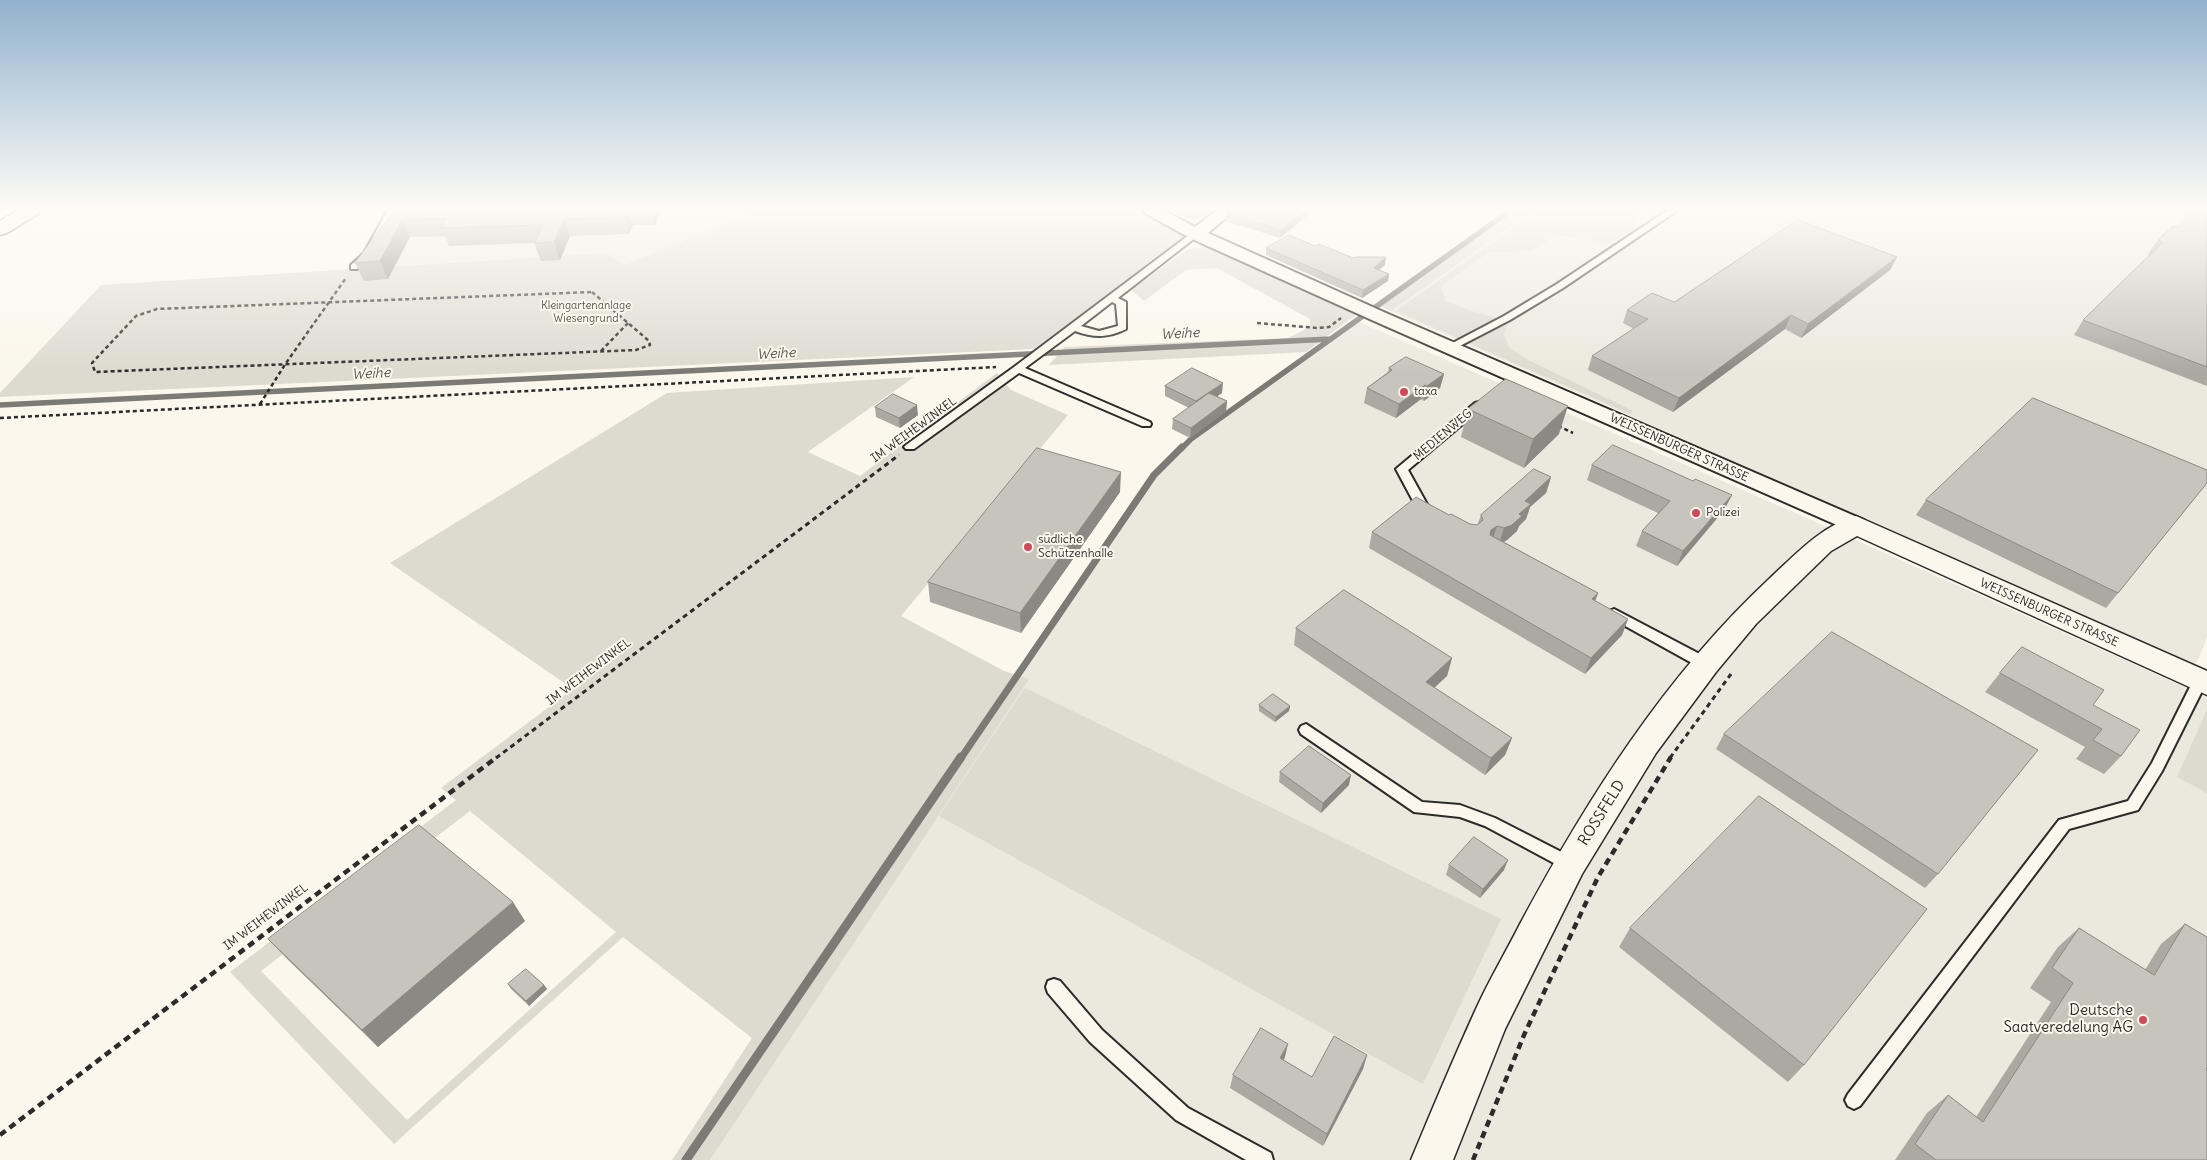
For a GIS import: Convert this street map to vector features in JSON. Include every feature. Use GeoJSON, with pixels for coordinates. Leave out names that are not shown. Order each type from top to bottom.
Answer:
{"type":"FeatureCollection","features":[{"type":"Feature","properties":{"kind":"main road","name":"ROSSFELD"},"geometry":{"type":"LineString","coordinates":[[1432,1160],[1490,1020],[1570,864],[1645,744],[1720,667],[1746,617],[1822,545],[1856,525]]}},
{"type":"Feature","properties":{"kind":"main road","name":"WEISSENBURGER STRASSE"},"geometry":{"type":"LineString","coordinates":[[1856,525],[2204,683]]}},
{"type":"Feature","properties":{"kind":"street","name":"WEISSENBURGER STRASSE"},"geometry":{"type":"LineString","coordinates":[[1263,264],[1450,347],[1510,379],[1856,525]]}},
{"type":"Feature","properties":{"kind":"lane"},"geometry":{"type":"LineString","coordinates":[[354,267],[357,264]]}},
{"type":"Feature","properties":{"kind":"lane","name":"IM WEIHEWINKEL"},"geometry":{"type":"LineString","coordinates":[[910,447],[1018,369],[1156,264]]}},
{"type":"Feature","properties":{"kind":"lane"},"geometry":{"type":"LineString","coordinates":[[1450,347],[1507,318],[1593,264]]}},
{"type":"Feature","properties":{"kind":"lane"},"geometry":{"type":"LineString","coordinates":[[1074,327],[1093,334],[1110,335],[1123,327],[1121,302],[1111,298]]}},
{"type":"Feature","properties":{"kind":"lane"},"geometry":{"type":"LineString","coordinates":[[1018,369],[1146,424]]}},
{"type":"Feature","properties":{"kind":"lane","name":"MEDIENWEG"},"geometry":{"type":"LineString","coordinates":[[1439,517],[1423,508],[1402,469],[1486,399]]}},
{"type":"Feature","properties":{"kind":"lane"},"geometry":{"type":"LineString","coordinates":[[1604,608],[1720,667]]}},
{"type":"Feature","properties":{"kind":"lane"},"geometry":{"type":"LineString","coordinates":[[1854,1100],[2064,824],[2133,806],[2204,683]]}},
{"type":"Feature","properties":{"kind":"lane"},"geometry":{"type":"LineString","coordinates":[[1306,730],[1419,808],[1460,811],[1490,822],[1570,864]]}},
{"type":"Feature","properties":{"kind":"lane"},"geometry":{"type":"LineString","coordinates":[[1054,987],[1096,1036],[1182,1114],[1264,1160]]}},
{"type":"Feature","properties":{"kind":"path"},"geometry":{"type":"LineString","coordinates":[[260,404],[286,363],[354,267]]}},
{"type":"Feature","properties":{"kind":"path"},"geometry":{"type":"LineString","coordinates":[[592,292],[628,323],[650,344],[636,350],[95,372],[92,363],[136,316],[157,309],[331,300],[592,292]]}},
{"type":"Feature","properties":{"kind":"path"},"geometry":{"type":"LineString","coordinates":[[1257,323],[1299,327],[1329,327],[1356,306]]}},
{"type":"Feature","properties":{"kind":"path"},"geometry":{"type":"LineString","coordinates":[[600,351],[628,323]]}},
{"type":"Feature","properties":{"kind":"path"},"geometry":{"type":"LineString","coordinates":[[0,418],[997,366],[1018,369]]}},
{"type":"Feature","properties":{"kind":"path"},"geometry":{"type":"LineString","coordinates":[[1550,422],[1573,433]]}},
{"type":"Feature","properties":{"kind":"path","name":"IM WEIHEWINKEL"},"geometry":{"type":"LineString","coordinates":[[0,1134],[910,447]]}},
{"type":"Feature","properties":{"kind":"path"},"geometry":{"type":"LineString","coordinates":[[1473,1160],[1524,1035],[1598,877],[1670,758],[1720,667]]}},
{"type":"Feature","properties":{"kind":"shaded area"},"geometry":{"type":"Polygon","coordinates":[[[350,264],[424,264],[345,269],[350,264]]]}},
{"type":"Feature","properties":{"kind":"shaded area"},"geometry":{"type":"Polygon","coordinates":[[[1457,264],[2207,264],[2207,638],[2196,664],[1391,311],[1457,264]]]}},
{"type":"Feature","properties":{"kind":"shaded area"},"geometry":{"type":"Polygon","coordinates":[[[1357,321],[1802,516],[2207,697],[2207,1160],[710,1160],[776,1058],[764,1047],[1154,475],[1191,439],[1357,321]]]}},
{"type":"Feature","properties":{"kind":"green space","name":"Kleingartenanlage Wiesengrund"},"geometry":{"type":"Polygon","coordinates":[[[430,264],[1148,264],[1034,349],[0,397],[0,393],[101,285],[430,264]]]}},
{"type":"Feature","properties":{"kind":"green space"},"geometry":{"type":"Polygon","coordinates":[[[1167,264],[1245,264],[1357,314],[1306,352],[1049,365],[1065,347],[1288,338],[1310,327],[1310,319],[1217,268],[1186,270],[1144,301],[1131,290],[1167,264]]]}},
{"type":"Feature","properties":{"kind":"green space"},"geometry":{"type":"Polygon","coordinates":[[[1438,264],[1457,264],[1391,311],[1380,306],[1438,264]]]}},
{"type":"Feature","properties":{"kind":"green space"},"geometry":{"type":"Polygon","coordinates":[[[1462,264],[1472,264],[1441,286],[1445,301],[1496,318],[1507,325],[1504,335],[1509,347],[1526,359],[1633,411],[1630,414],[1396,311],[1462,264]]]}},
{"type":"Feature","properties":{"kind":"green space"},"geometry":{"type":"Polygon","coordinates":[[[997,373],[1011,390],[1068,415],[901,616],[1004,671],[1029,679],[710,1160],[672,1160],[752,1038],[623,937],[394,1144],[230,972],[456,800],[441,788],[573,689],[390,563],[667,393],[914,377],[808,452],[860,476],[997,373]],[[470,811],[261,971],[407,1120],[616,932],[470,811]]]}},
{"type":"Feature","properties":{"kind":"green space"},"geometry":{"type":"Polygon","coordinates":[[[1025,688],[1501,919],[1423,1084],[939,816],[1025,688]]]}},
{"type":"Feature","properties":{"kind":"green space"},"geometry":{"type":"Polygon","coordinates":[[[2207,710],[2207,793],[2177,777],[2207,710]]]}},
{"type":"Feature","properties":{"kind":"building"},"geometry":{"type":"Polygon","coordinates":[[[1303,264],[1378,264],[1374,268],[1389,274],[1363,290],[1303,264]]]}},
{"type":"Feature","properties":{"kind":"building"},"geometry":{"type":"Polygon","coordinates":[[[1731,264],[1888,264],[1808,324],[1791,315],[1679,398],[1592,356],[1648,319],[1627,310],[1652,293],[1674,302],[1731,264]]]}},
{"type":"Feature","properties":{"kind":"building"},"geometry":{"type":"Polygon","coordinates":[[[2140,264],[2207,264],[2207,367],[2083,320],[2140,264]]]}},
{"type":"Feature","properties":{"kind":"building"},"geometry":{"type":"Polygon","coordinates":[[[1406,357],[1444,374],[1399,404],[1367,388],[1392,370],[1389,368],[1406,357]]]}},
{"type":"Feature","properties":{"kind":"building"},"geometry":{"type":"Polygon","coordinates":[[[1192,368],[1223,383],[1196,401],[1165,386],[1192,368]]]}},
{"type":"Feature","properties":{"kind":"building"},"geometry":{"type":"Polygon","coordinates":[[[1506,379],[1568,406],[1533,439],[1468,409],[1506,379]]]}},
{"type":"Feature","properties":{"kind":"building"},"geometry":{"type":"Polygon","coordinates":[[[1209,393],[1227,401],[1191,428],[1173,419],[1209,393]]]}},
{"type":"Feature","properties":{"kind":"building"},"geometry":{"type":"Polygon","coordinates":[[[893,394],[917,405],[899,418],[875,407],[893,394]]]}},
{"type":"Feature","properties":{"kind":"building"},"geometry":{"type":"Polygon","coordinates":[[[2033,398],[2207,470],[2207,483],[2118,593],[1926,500],[2033,398]]]}},
{"type":"Feature","properties":{"kind":"building"},"geometry":{"type":"Polygon","coordinates":[[[1613,445],[1693,481],[1695,479],[1732,495],[1683,551],[1642,531],[1670,501],[1592,465],[1613,445]]]}},
{"type":"Feature","properties":{"kind":"building","name":"südliche Schützenhalle"},"geometry":{"type":"Polygon","coordinates":[[[1037,448],[1121,472],[1020,613],[928,582],[1037,448]]]}},
{"type":"Feature","properties":{"kind":"building"},"geometry":{"type":"Polygon","coordinates":[[[1534,469],[1551,477],[1525,501],[1531,504],[1519,514],[1522,516],[1512,525],[1504,528],[1497,526],[1491,530],[1490,535],[1598,593],[1592,599],[1628,619],[1591,658],[1372,532],[1416,497],[1449,515],[1451,514],[1470,524],[1477,525],[1483,520],[1481,515],[1534,469]]]}},
{"type":"Feature","properties":{"kind":"building"},"geometry":{"type":"Polygon","coordinates":[[[1344,590],[1452,658],[1426,682],[1512,738],[1491,758],[1296,628],[1344,590]]]}},
{"type":"Feature","properties":{"kind":"building"},"geometry":{"type":"Polygon","coordinates":[[[1832,632],[2038,750],[1938,874],[1724,734],[1832,632]]]}},
{"type":"Feature","properties":{"kind":"building"},"geometry":{"type":"Polygon","coordinates":[[[2022,647],[2104,690],[2093,705],[2140,730],[2121,756],[2093,740],[2102,729],[2000,673],[2022,647]]]}},
{"type":"Feature","properties":{"kind":"building"},"geometry":{"type":"Polygon","coordinates":[[[1273,694],[1290,706],[1276,717],[1259,705],[1273,694]]]}},
{"type":"Feature","properties":{"kind":"building"},"geometry":{"type":"Polygon","coordinates":[[[1309,746],[1351,775],[1323,803],[1280,772],[1309,746]]]}},
{"type":"Feature","properties":{"kind":"building"},"geometry":{"type":"Polygon","coordinates":[[[1759,796],[1927,909],[1804,1065],[1630,928],[1759,796]]]}},
{"type":"Feature","properties":{"kind":"building"},"geometry":{"type":"Polygon","coordinates":[[[419,825],[513,902],[362,1030],[268,939],[419,825]]]}},
{"type":"Feature","properties":{"kind":"building"},"geometry":{"type":"Polygon","coordinates":[[[1474,837],[1508,860],[1483,889],[1449,865],[1474,837]]]}},
{"type":"Feature","properties":{"kind":"building"},"geometry":{"type":"Polygon","coordinates":[[[2185,924],[2207,937],[2207,1160],[1936,1160],[1915,1144],[1948,1095],[1983,1122],[2073,983],[2052,968],[2079,928],[2154,975],[2185,924]]]}},
{"type":"Feature","properties":{"kind":"building"},"geometry":{"type":"Polygon","coordinates":[[[526,969],[544,985],[526,1001],[508,984],[526,969]]]}},
{"type":"Feature","properties":{"kind":"building"},"geometry":{"type":"Polygon","coordinates":[[[1261,1028],[1288,1044],[1280,1058],[1312,1077],[1334,1036],[1367,1055],[1327,1134],[1233,1075],[1261,1028]]]}},
{"type":"Feature","properties":{"kind":"waterway","name":"Weihe"},"geometry":{"type":"LineString","coordinates":[[1331,339],[1435,264]]}},
{"type":"Feature","properties":{"kind":"waterway","name":"Weihe"},"geometry":{"type":"LineString","coordinates":[[0,405],[1331,339]]}},
{"type":"Feature","properties":{"kind":"waterway"},"geometry":{"type":"LineString","coordinates":[[1181,449],[1191,439],[1331,339]]}},
{"type":"Feature","properties":{"kind":"waterway"},"geometry":{"type":"LineString","coordinates":[[961,758],[1154,475],[1182,447]]}},
{"type":"Feature","properties":{"kind":"waterway"},"geometry":{"type":"LineString","coordinates":[[686,1160],[961,757]]}},
{"type":"Feature","properties":{"kind":"place","name":"taxa"},"geometry":{"type":"Point","coordinates":[1404,392]}},
{"type":"Feature","properties":{"kind":"place","name":"Polizei"},"geometry":{"type":"Point","coordinates":[1696,513]}},
{"type":"Feature","properties":{"kind":"place","name":"südliche Schützenhalle"},"geometry":{"type":"Point","coordinates":[1028,547]}},
{"type":"Feature","properties":{"kind":"place","name":"Deutsche Saatveredelung AG"},"geometry":{"type":"Point","coordinates":[2143,1020]}}]}
